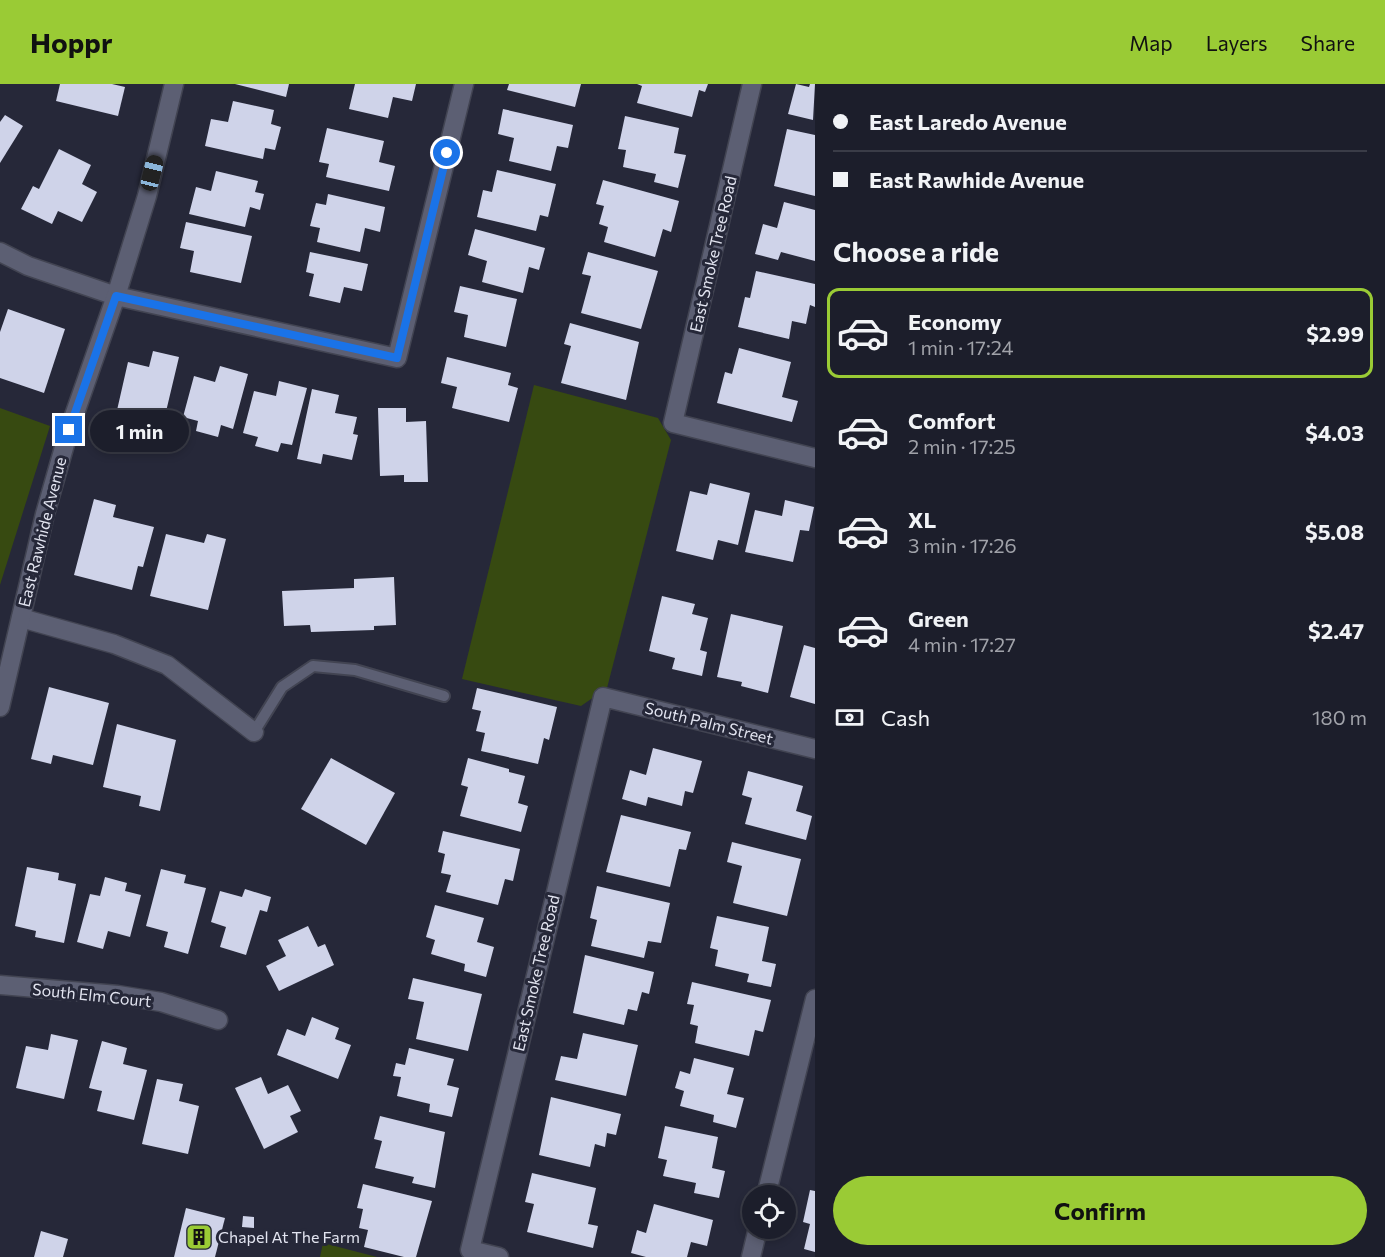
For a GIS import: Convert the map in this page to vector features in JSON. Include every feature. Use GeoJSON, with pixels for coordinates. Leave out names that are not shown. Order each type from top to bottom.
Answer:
{"type":"FeatureCollection","features":[{"type":"Feature","properties":{"kind":"street","name":"East Rawhide Avenue"},"geometry":{"type":"LineString","coordinates":[[0,707],[45,514],[69,430],[116,296],[147,196],[174,84]]}},
{"type":"Feature","properties":{"kind":"street"},"geometry":{"type":"LineString","coordinates":[[0,252],[28,266],[116,296],[397,358],[464,84]]}},
{"type":"Feature","properties":{"kind":"street","name":"East Smoke Tree Road"},"geometry":{"type":"LineString","coordinates":[[752,84],[674,423],[815,458]]}},
{"type":"Feature","properties":{"kind":"street"},"geometry":{"type":"LineString","coordinates":[[21,618],[114,644],[167,665],[254,732]]}},
{"type":"Feature","properties":{"kind":"street","name":"East Smoke Tree Road"},"geometry":{"type":"LineString","coordinates":[[499,1257],[470,1250],[603,697]]}},
{"type":"Feature","properties":{"kind":"street","name":"South Palm Street"},"geometry":{"type":"LineString","coordinates":[[603,697],[815,749]]}},
{"type":"Feature","properties":{"kind":"street","name":"South Elm Court"},"geometry":{"type":"LineString","coordinates":[[0,986],[118,995],[161,1002],[218,1020]]}},
{"type":"Feature","properties":{"kind":"street"},"geometry":{"type":"LineString","coordinates":[[769,1185],[815,999]]}},
{"type":"Feature","properties":{"kind":"street"},"geometry":{"type":"LineString","coordinates":[[751,1257],[755,1239]]}},
{"type":"Feature","properties":{"kind":"lane"},"geometry":{"type":"LineString","coordinates":[[254,732],[282,687],[313,666],[355,670],[444,696]]}},
{"type":"Feature","properties":{"kind":"green space"},"geometry":{"type":"Polygon","coordinates":[[[534,385],[658,418],[671,440],[607,688],[581,706],[462,679],[534,385]]]}},
{"type":"Feature","properties":{"kind":"green space"},"geometry":{"type":"Polygon","coordinates":[[[0,408],[50,426],[0,585],[0,408]]]}},
{"type":"Feature","properties":{"kind":"green space"},"geometry":{"type":"Polygon","coordinates":[[[323,1243],[377,1257],[320,1257],[323,1243]]]}},
{"type":"Feature","properties":{"kind":"building"},"geometry":{"type":"Polygon","coordinates":[[[60,84],[112,84],[125,87],[118,116],[56,101],[60,84]]]}},
{"type":"Feature","properties":{"kind":"building"},"geometry":{"type":"Polygon","coordinates":[[[235,84],[289,84],[286,97],[235,84]]]}},
{"type":"Feature","properties":{"kind":"building"},"geometry":{"type":"Polygon","coordinates":[[[355,84],[416,84],[412,101],[393,97],[388,118],[349,109],[355,84]]]}},
{"type":"Feature","properties":{"kind":"building"},"geometry":{"type":"Polygon","coordinates":[[[509,84],[581,84],[575,107],[507,90],[509,84]]]}},
{"type":"Feature","properties":{"kind":"building"},"geometry":{"type":"Polygon","coordinates":[[[637,84],[708,84],[705,92],[699,90],[692,117],[637,103],[642,86],[637,84]]]}},
{"type":"Feature","properties":{"kind":"building"},"geometry":{"type":"Polygon","coordinates":[[[796,84],[809,87],[810,84],[815,84],[813,120],[788,114],[796,84]]]}},
{"type":"Feature","properties":{"kind":"building"},"geometry":{"type":"Polygon","coordinates":[[[233,101],[274,110],[271,124],[281,127],[275,150],[265,148],[263,159],[205,146],[211,119],[228,122],[233,101]]]}},
{"type":"Feature","properties":{"kind":"building"},"geometry":{"type":"Polygon","coordinates":[[[503,109],[573,125],[568,148],[557,146],[551,171],[509,161],[514,138],[498,134],[503,109]]]}},
{"type":"Feature","properties":{"kind":"building"},"geometry":{"type":"Polygon","coordinates":[[[5,115],[23,126],[0,163],[0,122],[5,115]]]}},
{"type":"Feature","properties":{"kind":"building"},"geometry":{"type":"Polygon","coordinates":[[[625,116],[679,128],[674,153],[686,155],[678,188],[654,182],[656,174],[623,167],[626,150],[618,149],[625,116]]]}},
{"type":"Feature","properties":{"kind":"building"},"geometry":{"type":"Polygon","coordinates":[[[327,128],[384,141],[379,162],[395,166],[389,191],[326,177],[329,164],[319,162],[327,128]]]}},
{"type":"Feature","properties":{"kind":"building"},"geometry":{"type":"Polygon","coordinates":[[[787,129],[815,135],[815,196],[774,186],[787,129]]]}},
{"type":"Feature","properties":{"kind":"building"},"geometry":{"type":"Polygon","coordinates":[[[59,149],[91,165],[82,184],[97,192],[82,222],[58,211],[52,224],[21,209],[33,186],[39,189],[59,149]]]}},
{"type":"Feature","properties":{"kind":"building"},"geometry":{"type":"Polygon","coordinates":[[[497,170],[556,184],[548,217],[540,215],[536,231],[477,217],[483,190],[492,192],[497,170]]]}},
{"type":"Feature","properties":{"kind":"building"},"geometry":{"type":"Polygon","coordinates":[[[216,171],[258,181],[255,192],[264,194],[260,210],[250,207],[245,227],[189,214],[196,187],[211,191],[216,171]]]}},
{"type":"Feature","properties":{"kind":"building"},"geometry":{"type":"Polygon","coordinates":[[[603,180],[679,201],[671,232],[663,229],[655,257],[604,242],[608,227],[599,224],[604,206],[596,204],[603,180]]]}},
{"type":"Feature","properties":{"kind":"building"},"geometry":{"type":"Polygon","coordinates":[[[328,194],[385,207],[380,232],[365,228],[360,252],[317,242],[320,228],[310,226],[316,203],[326,205],[328,194]]]}},
{"type":"Feature","properties":{"kind":"building"},"geometry":{"type":"Polygon","coordinates":[[[784,202],[815,210],[815,261],[781,252],[778,260],[755,254],[763,224],[777,228],[784,202]]]}},
{"type":"Feature","properties":{"kind":"building"},"geometry":{"type":"Polygon","coordinates":[[[186,222],[252,236],[241,283],[190,272],[194,251],[180,248],[186,222]]]}},
{"type":"Feature","properties":{"kind":"building"},"geometry":{"type":"Polygon","coordinates":[[[475,229],[545,248],[539,270],[529,267],[523,293],[482,282],[487,261],[468,255],[475,229]]]}},
{"type":"Feature","properties":{"kind":"building"},"geometry":{"type":"Polygon","coordinates":[[[310,252],[368,264],[362,291],[344,287],[340,303],[309,296],[314,274],[306,272],[310,252]]]}},
{"type":"Feature","properties":{"kind":"building"},"geometry":{"type":"Polygon","coordinates":[[[588,252],[658,271],[641,329],[581,313],[591,276],[582,274],[588,252]]]}},
{"type":"Feature","properties":{"kind":"building"},"geometry":{"type":"Polygon","coordinates":[[[756,271],[815,284],[815,307],[810,305],[806,324],[792,321],[789,339],[738,327],[745,297],[750,298],[756,271]]]}},
{"type":"Feature","properties":{"kind":"building"},"geometry":{"type":"Polygon","coordinates":[[[460,286],[517,299],[506,347],[464,337],[468,315],[454,312],[460,286]]]}},
{"type":"Feature","properties":{"kind":"building"},"geometry":{"type":"Polygon","coordinates":[[[8,309],[65,329],[44,393],[0,378],[0,332],[8,309]]]}},
{"type":"Feature","properties":{"kind":"building"},"geometry":{"type":"Polygon","coordinates":[[[570,323],[639,342],[626,400],[561,383],[571,346],[564,344],[570,323]]]}},
{"type":"Feature","properties":{"kind":"building"},"geometry":{"type":"Polygon","coordinates":[[[739,348],[791,362],[782,397],[798,401],[792,422],[717,403],[725,372],[732,374],[739,348]]]}},
{"type":"Feature","properties":{"kind":"building"},"geometry":{"type":"Polygon","coordinates":[[[153,351],[179,357],[164,420],[143,416],[141,425],[115,419],[128,362],[149,367],[153,351]]]}},
{"type":"Feature","properties":{"kind":"building"},"geometry":{"type":"Polygon","coordinates":[[[447,357],[511,373],[508,385],[518,388],[509,422],[452,408],[457,387],[441,383],[447,357]]]}},
{"type":"Feature","properties":{"kind":"building"},"geometry":{"type":"Polygon","coordinates":[[[220,366],[248,374],[233,429],[221,425],[218,437],[196,431],[198,421],[183,417],[194,376],[215,382],[220,366]]]}},
{"type":"Feature","properties":{"kind":"building"},"geometry":{"type":"Polygon","coordinates":[[[279,381],[307,388],[292,445],[281,443],[278,452],[255,446],[258,437],[243,433],[254,391],[276,396],[279,381]]]}},
{"type":"Feature","properties":{"kind":"building"},"geometry":{"type":"Polygon","coordinates":[[[312,389],[339,395],[335,413],[357,417],[353,434],[358,435],[352,460],[323,454],[321,464],[297,459],[312,389]]]}},
{"type":"Feature","properties":{"kind":"building"},"geometry":{"type":"Polygon","coordinates":[[[378,408],[406,408],[406,422],[426,421],[428,482],[404,482],[404,475],[380,476],[378,408]]]}},
{"type":"Feature","properties":{"kind":"building"},"geometry":{"type":"Polygon","coordinates":[[[710,483],[750,493],[738,545],[718,540],[713,560],[676,551],[690,491],[707,495],[710,483]]]}},
{"type":"Feature","properties":{"kind":"building"},"geometry":{"type":"Polygon","coordinates":[[[94,499],[116,505],[113,517],[154,527],[143,567],[138,566],[132,590],[74,575],[94,499]]]}},
{"type":"Feature","properties":{"kind":"building"},"geometry":{"type":"Polygon","coordinates":[[[785,500],[814,507],[809,531],[800,530],[793,562],[745,552],[755,510],[782,516],[785,500]]]}},
{"type":"Feature","properties":{"kind":"building"},"geometry":{"type":"Polygon","coordinates":[[[166,534],[204,543],[207,534],[226,539],[208,610],[150,596],[166,534]]]}},
{"type":"Feature","properties":{"kind":"building"},"geometry":{"type":"Polygon","coordinates":[[[394,577],[396,625],[374,626],[374,630],[311,632],[310,625],[284,626],[282,591],[354,588],[354,579],[394,577]]]}},
{"type":"Feature","properties":{"kind":"building"},"geometry":{"type":"Polygon","coordinates":[[[662,596],[695,604],[692,614],[708,618],[700,650],[707,652],[702,676],[672,669],[675,658],[649,651],[662,596]]]}},
{"type":"Feature","properties":{"kind":"building"},"geometry":{"type":"Polygon","coordinates":[[[731,614],[783,626],[768,693],[741,686],[742,682],[717,677],[731,614]]]}},
{"type":"Feature","properties":{"kind":"building"},"geometry":{"type":"Polygon","coordinates":[[[804,645],[815,648],[815,704],[790,697],[804,645]]]}},
{"type":"Feature","properties":{"kind":"building"},"geometry":{"type":"Polygon","coordinates":[[[49,687],[109,703],[93,765],[53,755],[51,764],[31,759],[49,687]]]}},
{"type":"Feature","properties":{"kind":"building"},"geometry":{"type":"Polygon","coordinates":[[[477,688],[557,707],[549,740],[544,738],[538,764],[481,751],[485,733],[476,731],[481,711],[472,709],[477,688]]]}},
{"type":"Feature","properties":{"kind":"building"},"geometry":{"type":"Polygon","coordinates":[[[117,724],[176,740],[160,811],[139,806],[141,796],[103,787],[117,724]]]}},
{"type":"Feature","properties":{"kind":"building"},"geometry":{"type":"Polygon","coordinates":[[[653,748],[702,761],[693,793],[685,791],[682,806],[648,797],[646,806],[622,799],[630,770],[646,775],[653,748]]]}},
{"type":"Feature","properties":{"kind":"building"},"geometry":{"type":"Polygon","coordinates":[[[331,758],[395,793],[366,845],[301,809],[331,758]]]}},
{"type":"Feature","properties":{"kind":"building"},"geometry":{"type":"Polygon","coordinates":[[[468,758],[509,769],[509,772],[525,776],[518,803],[528,806],[521,832],[460,816],[468,787],[461,785],[468,758]]]}},
{"type":"Feature","properties":{"kind":"building"},"geometry":{"type":"Polygon","coordinates":[[[748,771],[803,786],[796,811],[812,816],[806,840],[745,824],[752,798],[742,795],[748,771]]]}},
{"type":"Feature","properties":{"kind":"building"},"geometry":{"type":"Polygon","coordinates":[[[621,815],[691,832],[686,850],[679,849],[670,887],[606,872],[621,815]]]}},
{"type":"Feature","properties":{"kind":"building"},"geometry":{"type":"Polygon","coordinates":[[[443,831],[520,849],[513,881],[505,879],[498,905],[446,892],[451,875],[441,873],[445,854],[438,852],[443,831]]]}},
{"type":"Feature","properties":{"kind":"building"},"geometry":{"type":"Polygon","coordinates":[[[732,842],[801,859],[787,916],[733,903],[742,866],[727,862],[732,842]]]}},
{"type":"Feature","properties":{"kind":"building"},"geometry":{"type":"Polygon","coordinates":[[[27,867],[59,873],[58,880],[76,884],[64,943],[35,937],[36,931],[15,926],[27,867]]]}},
{"type":"Feature","properties":{"kind":"building"},"geometry":{"type":"Polygon","coordinates":[[[161,869],[186,875],[184,883],[206,888],[188,954],[164,947],[168,932],[146,926],[161,869]]]}},
{"type":"Feature","properties":{"kind":"building"},"geometry":{"type":"Polygon","coordinates":[[[105,877],[127,883],[125,891],[141,895],[130,937],[108,931],[103,949],[77,942],[90,894],[100,896],[105,877]]]}},
{"type":"Feature","properties":{"kind":"building"},"geometry":{"type":"Polygon","coordinates":[[[597,886],[670,903],[661,943],[648,941],[644,958],[591,946],[597,920],[590,918],[597,886]]]}},
{"type":"Feature","properties":{"kind":"building"},"geometry":{"type":"Polygon","coordinates":[[[245,889],[271,897],[267,912],[260,910],[246,955],[220,947],[226,927],[211,922],[220,891],[242,897],[245,889]]]}},
{"type":"Feature","properties":{"kind":"building"},"geometry":{"type":"Polygon","coordinates":[[[435,905],[484,918],[477,942],[494,947],[486,977],[464,971],[465,964],[431,954],[435,940],[426,937],[435,905]]]}},
{"type":"Feature","properties":{"kind":"building"},"geometry":{"type":"Polygon","coordinates":[[[717,916],[769,927],[762,961],[776,964],[771,987],[747,982],[749,974],[715,966],[718,950],[710,948],[717,916]]]}},
{"type":"Feature","properties":{"kind":"building"},"geometry":{"type":"Polygon","coordinates":[[[308,926],[318,947],[325,944],[334,965],[279,991],[266,966],[286,956],[278,940],[308,926]]]}},
{"type":"Feature","properties":{"kind":"building"},"geometry":{"type":"Polygon","coordinates":[[[585,955],[654,972],[649,994],[642,992],[637,1011],[628,1009],[624,1025],[573,1013],[585,955]]]}},
{"type":"Feature","properties":{"kind":"building"},"geometry":{"type":"Polygon","coordinates":[[[413,978],[482,994],[468,1051],[416,1039],[424,1002],[408,999],[413,978]]]}},
{"type":"Feature","properties":{"kind":"building"},"geometry":{"type":"Polygon","coordinates":[[[692,982],[771,1000],[763,1032],[755,1030],[749,1056],[695,1043],[698,1026],[690,1024],[694,1005],[687,1004],[692,982]]]}},
{"type":"Feature","properties":{"kind":"building"},"geometry":{"type":"Polygon","coordinates":[[[312,1017],[339,1028],[335,1039],[351,1045],[338,1079],[277,1055],[287,1029],[305,1036],[312,1017]]]}},
{"type":"Feature","properties":{"kind":"building"},"geometry":{"type":"Polygon","coordinates":[[[583,1033],[638,1045],[626,1096],[555,1080],[561,1056],[577,1059],[583,1033]]]}},
{"type":"Feature","properties":{"kind":"building"},"geometry":{"type":"Polygon","coordinates":[[[51,1034],[78,1040],[64,1099],[16,1088],[26,1046],[48,1050],[51,1034]]]}},
{"type":"Feature","properties":{"kind":"building"},"geometry":{"type":"Polygon","coordinates":[[[102,1041],[127,1048],[123,1064],[147,1070],[134,1120],[97,1111],[102,1091],[89,1088],[102,1041]]]}},
{"type":"Feature","properties":{"kind":"building"},"geometry":{"type":"Polygon","coordinates":[[[409,1048],[454,1059],[447,1085],[459,1088],[452,1117],[429,1112],[430,1104],[397,1096],[401,1077],[393,1076],[396,1063],[405,1065],[409,1048]]]}},
{"type":"Feature","properties":{"kind":"building"},"geometry":{"type":"Polygon","coordinates":[[[694,1058],[734,1068],[727,1094],[744,1098],[736,1128],[713,1122],[714,1115],[680,1106],[684,1091],[675,1088],[680,1071],[690,1074],[694,1058]]]}},
{"type":"Feature","properties":{"kind":"building"},"geometry":{"type":"Polygon","coordinates":[[[261,1077],[268,1094],[288,1085],[301,1111],[290,1116],[298,1132],[264,1149],[235,1088],[261,1077]]]}},
{"type":"Feature","properties":{"kind":"building"},"geometry":{"type":"Polygon","coordinates":[[[157,1079],[183,1084],[179,1101],[199,1106],[188,1154],[142,1144],[157,1079]]]}},
{"type":"Feature","properties":{"kind":"building"},"geometry":{"type":"Polygon","coordinates":[[[551,1097],[621,1114],[616,1135],[607,1133],[605,1147],[595,1144],[590,1167],[539,1155],[551,1097]]]}},
{"type":"Feature","properties":{"kind":"building"},"geometry":{"type":"Polygon","coordinates":[[[380,1116],[445,1132],[435,1188],[412,1183],[414,1177],[375,1168],[382,1141],[374,1139],[380,1116]]]}},
{"type":"Feature","properties":{"kind":"building"},"geometry":{"type":"Polygon","coordinates":[[[665,1126],[718,1137],[712,1168],[725,1171],[719,1198],[694,1193],[696,1183],[663,1176],[667,1160],[658,1158],[665,1126]]]}},
{"type":"Feature","properties":{"kind":"building"},"geometry":{"type":"Polygon","coordinates":[[[532,1173],[596,1188],[588,1224],[598,1226],[593,1248],[527,1232],[534,1204],[525,1202],[532,1173]]]}},
{"type":"Feature","properties":{"kind":"building"},"geometry":{"type":"Polygon","coordinates":[[[363,1184],[432,1201],[416,1257],[404,1257],[364,1247],[368,1230],[359,1228],[363,1209],[357,1208],[363,1184]]]}},
{"type":"Feature","properties":{"kind":"building"},"geometry":{"type":"Polygon","coordinates":[[[810,1190],[815,1191],[815,1252],[804,1249],[810,1224],[803,1222],[810,1190]]]}},
{"type":"Feature","properties":{"kind":"building"},"geometry":{"type":"Polygon","coordinates":[[[654,1204],[713,1220],[707,1246],[691,1242],[687,1257],[646,1257],[631,1253],[637,1230],[646,1233],[654,1204]]]}},
{"type":"Feature","properties":{"kind":"building","name":"Chapel At The Farm"},"geometry":{"type":"Polygon","coordinates":[[[186,1208],[225,1218],[215,1257],[174,1257],[186,1208]]]}},
{"type":"Feature","properties":{"kind":"building"},"geometry":{"type":"Polygon","coordinates":[[[243,1216],[254,1217],[254,1228],[242,1227],[243,1216]]]}},
{"type":"Feature","properties":{"kind":"building"},"geometry":{"type":"Polygon","coordinates":[[[41,1231],[68,1239],[63,1257],[34,1257],[41,1231]]]}},
{"type":"Feature","properties":{"kind":"place","name":"Chapel At The Farm"},"geometry":{"type":"Point","coordinates":[199,1237]}},
{"type":"Feature","properties":{"kind":"route"},"geometry":{"type":"LineString","coordinates":[[69,430],[116,296],[397,358],[447,153]]}}]}
